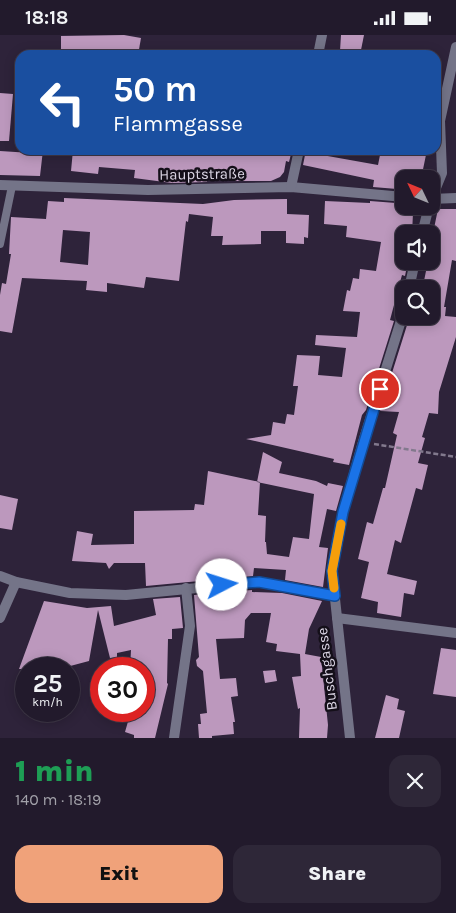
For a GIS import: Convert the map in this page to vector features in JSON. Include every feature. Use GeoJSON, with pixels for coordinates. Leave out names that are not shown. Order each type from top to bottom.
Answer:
{"type":"FeatureCollection","features":[{"type":"Feature","properties":{"kind":"street"},"geometry":{"type":"LineString","coordinates":[[319,50],[322,35]]}},
{"type":"Feature","properties":{"kind":"street"},"geometry":{"type":"LineString","coordinates":[[441,116],[456,47]]}},
{"type":"Feature","properties":{"kind":"street"},"geometry":{"type":"LineString","coordinates":[[440,178],[442,173],[441,147]]}},
{"type":"Feature","properties":{"kind":"street"},"geometry":{"type":"LineString","coordinates":[[291,187],[298,155]]}},
{"type":"Feature","properties":{"kind":"street","name":"Hauptstraße"},"geometry":{"type":"LineString","coordinates":[[0,185],[148,191],[291,187],[395,196]]}},
{"type":"Feature","properties":{"kind":"street"},"geometry":{"type":"LineString","coordinates":[[440,199],[456,199]]}},
{"type":"Feature","properties":{"kind":"street","name":"Buschgasse"},"geometry":{"type":"LineString","coordinates":[[350,738],[332,571],[343,512],[400,325]]}},
{"type":"Feature","properties":{"kind":"street"},"geometry":{"type":"LineString","coordinates":[[0,576],[16,582],[70,593],[126,595],[259,582],[335,596]]}},
{"type":"Feature","properties":{"kind":"street"},"geometry":{"type":"LineString","coordinates":[[0,619],[16,582]]}},
{"type":"Feature","properties":{"kind":"street"},"geometry":{"type":"LineString","coordinates":[[174,738],[190,626],[186,588]]}},
{"type":"Feature","properties":{"kind":"street"},"geometry":{"type":"LineString","coordinates":[[337,617],[456,633]]}},
{"type":"Feature","properties":{"kind":"lane"},"geometry":{"type":"LineString","coordinates":[[0,244],[12,186]]}},
{"type":"Feature","properties":{"kind":"path"},"geometry":{"type":"LineString","coordinates":[[363,442],[456,457]]}},
{"type":"Feature","properties":{"kind":"building"},"geometry":{"type":"Polygon","coordinates":[[[124,35],[141,38],[139,50],[61,50],[61,36],[124,35]]]}},
{"type":"Feature","properties":{"kind":"building"},"geometry":{"type":"Polygon","coordinates":[[[341,35],[364,35],[361,50],[340,50],[341,35]]]}},
{"type":"Feature","properties":{"kind":"building"},"geometry":{"type":"Polygon","coordinates":[[[0,93],[13,94],[9,141],[0,141],[0,93]]]}},
{"type":"Feature","properties":{"kind":"building"},"geometry":{"type":"Polygon","coordinates":[[[0,151],[15,152],[15,155],[42,155],[40,176],[0,175],[0,151]]]}},
{"type":"Feature","properties":{"kind":"building"},"geometry":{"type":"Polygon","coordinates":[[[73,155],[291,155],[289,162],[286,161],[284,172],[280,177],[271,181],[233,181],[233,174],[208,174],[207,182],[172,183],[134,178],[135,170],[99,167],[98,174],[71,171],[73,155]]]}},
{"type":"Feature","properties":{"kind":"building"},"geometry":{"type":"Polygon","coordinates":[[[305,155],[322,155],[378,165],[380,155],[426,155],[423,170],[395,170],[395,189],[373,187],[374,180],[303,165],[305,155]]]}},
{"type":"Feature","properties":{"kind":"building"},"geometry":{"type":"Polygon","coordinates":[[[64,198],[203,204],[234,200],[287,199],[287,214],[309,215],[308,238],[304,237],[304,244],[286,243],[286,231],[261,231],[261,244],[222,245],[223,236],[211,236],[213,217],[189,214],[188,222],[186,221],[179,281],[146,277],[144,288],[107,283],[107,292],[86,290],[87,281],[22,278],[12,333],[0,331],[0,295],[2,283],[6,284],[11,254],[9,254],[11,217],[46,219],[48,201],[64,202],[64,198]],[[63,230],[60,262],[88,265],[90,232],[63,230]]]}},
{"type":"Feature","properties":{"kind":"building"},"geometry":{"type":"Polygon","coordinates":[[[325,201],[395,203],[395,215],[413,215],[412,225],[395,225],[395,270],[406,270],[405,276],[402,275],[401,280],[395,280],[395,301],[390,320],[394,321],[366,410],[362,415],[349,465],[333,462],[334,459],[246,439],[271,435],[273,422],[285,424],[287,414],[294,415],[298,386],[293,386],[297,355],[320,356],[318,375],[342,377],[346,348],[315,345],[316,335],[357,337],[360,312],[343,311],[347,290],[350,291],[353,278],[359,279],[360,269],[376,271],[381,242],[346,237],[347,226],[324,224],[325,201]]]}},
{"type":"Feature","properties":{"kind":"building"},"geometry":{"type":"Polygon","coordinates":[[[440,209],[456,209],[456,261],[452,260],[444,307],[446,307],[445,316],[456,317],[456,337],[439,392],[438,414],[429,413],[422,437],[425,438],[418,463],[428,465],[422,490],[416,488],[401,543],[395,540],[387,574],[417,581],[414,595],[404,593],[401,617],[377,613],[378,602],[361,598],[369,562],[358,559],[367,522],[373,524],[383,488],[385,488],[397,435],[393,433],[399,412],[380,411],[407,325],[440,325],[440,280],[424,280],[426,270],[440,270],[440,225],[435,225],[437,215],[440,215],[440,209]]]}},
{"type":"Feature","properties":{"kind":"building"},"geometry":{"type":"Polygon","coordinates":[[[263,452],[282,462],[279,473],[316,481],[327,486],[328,483],[343,486],[336,511],[327,509],[319,547],[328,548],[323,587],[285,580],[286,570],[254,568],[253,576],[146,586],[145,563],[114,563],[109,569],[106,563],[72,561],[77,531],[93,534],[91,545],[134,544],[134,511],[194,510],[195,504],[204,505],[208,471],[257,481],[263,452]],[[260,483],[258,515],[266,516],[265,542],[267,554],[289,557],[293,537],[309,539],[314,494],[260,483]]]}},
{"type":"Feature","properties":{"kind":"building"},"geometry":{"type":"Polygon","coordinates":[[[0,495],[18,499],[12,530],[0,528],[0,495]]]}},
{"type":"Feature","properties":{"kind":"building"},"geometry":{"type":"Polygon","coordinates":[[[252,590],[252,592],[282,593],[322,601],[309,629],[305,654],[321,657],[328,725],[327,738],[299,738],[300,708],[298,709],[292,677],[301,676],[300,654],[276,651],[277,644],[266,642],[271,613],[251,613],[245,620],[244,638],[216,639],[220,679],[236,678],[238,696],[231,697],[235,722],[233,722],[234,734],[199,738],[198,724],[201,724],[200,714],[207,713],[203,671],[197,666],[196,660],[199,657],[194,595],[252,590]]]}},
{"type":"Feature","properties":{"kind":"building"},"geometry":{"type":"Polygon","coordinates":[[[180,597],[183,628],[172,629],[172,639],[168,639],[168,684],[155,738],[134,738],[134,735],[125,732],[128,722],[155,722],[155,657],[131,657],[131,650],[117,653],[117,657],[110,657],[98,610],[89,661],[80,663],[80,657],[23,657],[44,601],[87,608],[111,606],[114,626],[156,615],[153,599],[180,597]]]}},
{"type":"Feature","properties":{"kind":"building"},"geometry":{"type":"Polygon","coordinates":[[[441,648],[456,650],[456,697],[433,694],[441,648]]]}},
{"type":"Feature","properties":{"kind":"building"},"geometry":{"type":"Polygon","coordinates":[[[275,670],[277,681],[265,683],[263,671],[275,670]]]}},
{"type":"Feature","properties":{"kind":"building"},"geometry":{"type":"Polygon","coordinates":[[[386,695],[399,699],[397,709],[405,711],[399,738],[375,738],[386,695]]]}},
{"type":"Feature","properties":{"kind":"slow traffic"},"geometry":{"type":"LineString","coordinates":[[334,588],[332,571],[341,524]]}},
{"type":"Feature","properties":{"kind":"route"},"geometry":{"type":"LineString","coordinates":[[222,585],[259,582],[335,596],[332,571],[343,512],[380,389]]}}]}
